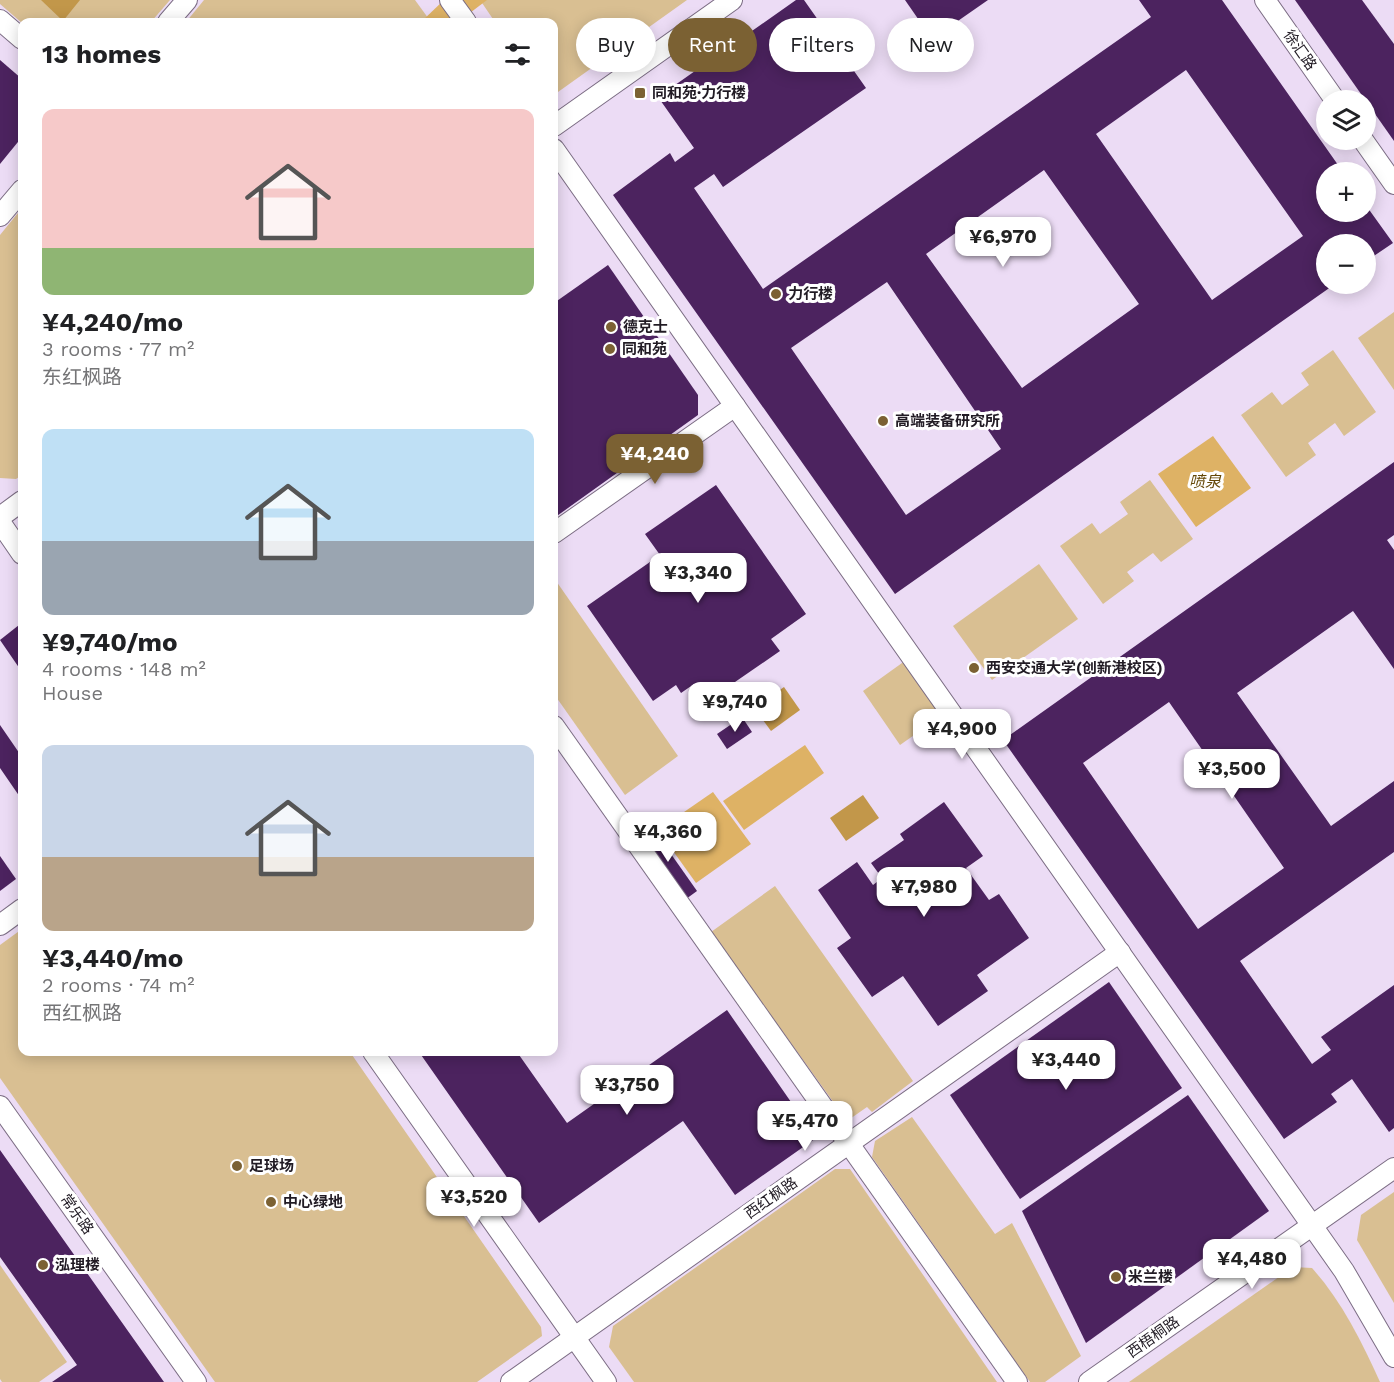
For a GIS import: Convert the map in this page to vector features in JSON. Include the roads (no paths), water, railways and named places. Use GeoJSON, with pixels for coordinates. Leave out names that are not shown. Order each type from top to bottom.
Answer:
{"type":"FeatureCollection","features":[{"type":"Feature","properties":{"kind":"street"},"geometry":{"type":"LineString","coordinates":[[171,18],[187,0]]}},
{"type":"Feature","properties":{"kind":"street"},"geometry":{"type":"LineString","coordinates":[[450,0],[463,18]]}},
{"type":"Feature","properties":{"kind":"street"},"geometry":{"type":"LineString","coordinates":[[558,123],[732,0]]}},
{"type":"Feature","properties":{"kind":"street","name":"徐汇路"},"geometry":{"type":"LineString","coordinates":[[1265,0],[1328,90]]}},
{"type":"Feature","properties":{"kind":"street"},"geometry":{"type":"LineString","coordinates":[[0,20],[18,36]]}},
{"type":"Feature","properties":{"kind":"street"},"geometry":{"type":"LineString","coordinates":[[1370,150],[1394,184]]}},
{"type":"Feature","properties":{"kind":"street"},"geometry":{"type":"LineString","coordinates":[[558,155],[1344,1271],[1394,1356]]}},
{"type":"Feature","properties":{"kind":"street"},"geometry":{"type":"LineString","coordinates":[[0,216],[18,195]]}},
{"type":"Feature","properties":{"kind":"street"},"geometry":{"type":"LineString","coordinates":[[558,530],[735,406]]}},
{"type":"Feature","properties":{"kind":"street"},"geometry":{"type":"LineString","coordinates":[[0,517],[18,504]]}},
{"type":"Feature","properties":{"kind":"street"},"geometry":{"type":"LineString","coordinates":[[0,522],[18,548]]}},
{"type":"Feature","properties":{"kind":"street"},"geometry":{"type":"LineString","coordinates":[[558,732],[1017,1382]]}},
{"type":"Feature","properties":{"kind":"street"},"geometry":{"type":"LineString","coordinates":[[0,925],[18,912]]}},
{"type":"Feature","properties":{"kind":"street","name":"西红枫路"},"geometry":{"type":"LineString","coordinates":[[511,1382],[1120,952]]}},
{"type":"Feature","properties":{"kind":"street"},"geometry":{"type":"LineString","coordinates":[[376,1056],[606,1382]]}},
{"type":"Feature","properties":{"kind":"street","name":"常乐路"},"geometry":{"type":"LineString","coordinates":[[0,1106],[196,1382]]}},
{"type":"Feature","properties":{"kind":"street","name":"西梧桐路"},"geometry":{"type":"LineString","coordinates":[[1089,1382],[1394,1168]]}},
{"type":"Feature","properties":{"kind":"water"},"geometry":{"type":"Polygon","coordinates":[[[444,0],[487,0],[463,18],[425,18],[444,0]]]}},
{"type":"Feature","properties":{"kind":"water","name":"喷泉"},"geometry":{"type":"Polygon","coordinates":[[[1213,436],[1251,488],[1196,527],[1158,474],[1213,436]]]}},
{"type":"Feature","properties":{"kind":"water"},"geometry":{"type":"Polygon","coordinates":[[[805,745],[824,773],[744,830],[723,801],[805,745]]]}},
{"type":"Feature","properties":{"kind":"water"},"geometry":{"type":"Polygon","coordinates":[[[713,792],[751,844],[696,883],[658,830],[713,792]]]}},
{"type":"Feature","properties":{"kind":"place","name":"同和苑·力行楼"},"geometry":{"type":"Point","coordinates":[640,93]}},
{"type":"Feature","properties":{"kind":"place","name":"力行楼"},"geometry":{"type":"Point","coordinates":[776,294]}},
{"type":"Feature","properties":{"kind":"place","name":"德克士"},"geometry":{"type":"Point","coordinates":[611,327]}},
{"type":"Feature","properties":{"kind":"place","name":"同和苑"},"geometry":{"type":"Point","coordinates":[610,349]}},
{"type":"Feature","properties":{"kind":"place","name":"高端装备研究所"},"geometry":{"type":"Point","coordinates":[883,421]}},
{"type":"Feature","properties":{"kind":"place","name":"西安交通大学(创新港校区)"},"geometry":{"type":"Point","coordinates":[974,668]}},
{"type":"Feature","properties":{"kind":"place","name":"足球场"},"geometry":{"type":"Point","coordinates":[237,1166]}},
{"type":"Feature","properties":{"kind":"place","name":"中心绿地"},"geometry":{"type":"Point","coordinates":[271,1202]}},
{"type":"Feature","properties":{"kind":"place","name":"泓理楼"},"geometry":{"type":"Point","coordinates":[43,1265]}},
{"type":"Feature","properties":{"kind":"place","name":"米兰楼"},"geometry":{"type":"Point","coordinates":[1116,1277]}}]}
